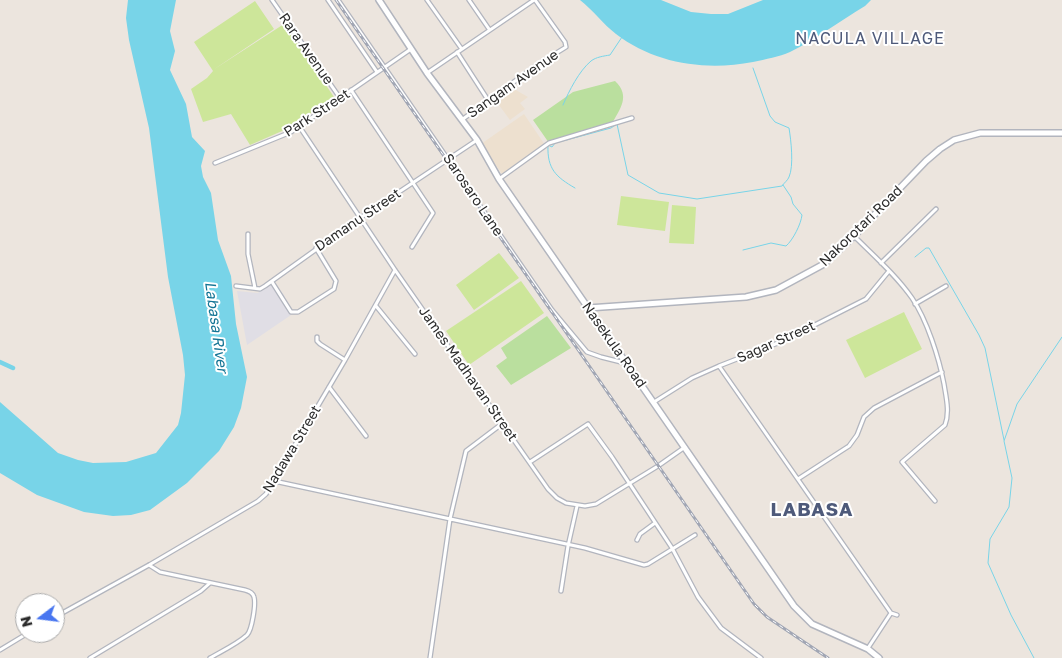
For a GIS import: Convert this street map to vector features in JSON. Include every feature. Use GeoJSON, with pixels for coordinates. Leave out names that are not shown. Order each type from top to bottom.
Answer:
{"type":"FeatureCollection","features":[{"type":"Feature","properties":{"kind":"main road","name":"Nasekula Road"},"geometry":{"type":"LineString","coordinates":[[379,0],[427,73],[463,119],[499,179],[800,614],[812,624],[868,649],[879,658]]}},
{"type":"Feature","properties":{"kind":"main road","name":"Nakorotari Road"},"geometry":{"type":"LineString","coordinates":[[588,308],[762,295],[776,290],[811,273],[824,264],[854,236],[926,161],[954,140],[980,133],[1062,133]]}},
{"type":"Feature","properties":{"kind":"street","name":"Rara Avenue"},"geometry":{"type":"LineString","coordinates":[[272,0],[340,98]]}},
{"type":"Feature","properties":{"kind":"street"},"geometry":{"type":"LineString","coordinates":[[328,0],[377,72]]}},
{"type":"Feature","properties":{"kind":"street","name":"Sarosaro Lane"},"geometry":{"type":"LineString","coordinates":[[338,0],[449,158],[552,310],[587,352],[601,358],[628,364]]}},
{"type":"Feature","properties":{"kind":"street"},"geometry":{"type":"LineString","coordinates":[[427,0],[461,48]]}},
{"type":"Feature","properties":{"kind":"street"},"geometry":{"type":"LineString","coordinates":[[469,0],[489,30]]}},
{"type":"Feature","properties":{"kind":"street"},"geometry":{"type":"LineString","coordinates":[[427,73],[461,48],[535,0]]}},
{"type":"Feature","properties":{"kind":"street","name":"Sangam Avenue"},"geometry":{"type":"LineString","coordinates":[[463,119],[537,65],[566,48],[565,42],[535,0]]}},
{"type":"Feature","properties":{"kind":"street","name":"Park Street"},"geometry":{"type":"LineString","coordinates":[[215,162],[284,136],[411,48]]}},
{"type":"Feature","properties":{"kind":"street"},"geometry":{"type":"LineString","coordinates":[[457,52],[488,100]]}},
{"type":"Feature","properties":{"kind":"street"},"geometry":{"type":"LineString","coordinates":[[351,90],[432,213],[412,247]]}},
{"type":"Feature","properties":{"kind":"street"},"geometry":{"type":"LineString","coordinates":[[499,179],[549,143],[632,118]]}},
{"type":"Feature","properties":{"kind":"street","name":"James Madhavan Street"},"geometry":{"type":"LineString","coordinates":[[299,126],[395,270],[504,423],[548,489],[557,498],[577,506]]}},
{"type":"Feature","properties":{"kind":"street","name":"Damanu Street"},"geometry":{"type":"LineString","coordinates":[[236,286],[260,288],[272,282],[316,248],[477,140]]}},
{"type":"Feature","properties":{"kind":"street"},"geometry":{"type":"LineString","coordinates":[[881,263],[936,209]]}},
{"type":"Feature","properties":{"kind":"street"},"geometry":{"type":"LineString","coordinates":[[248,234],[248,254],[255,288]]}},
{"type":"Feature","properties":{"kind":"street"},"geometry":{"type":"LineString","coordinates":[[854,236],[889,271],[915,304],[938,355],[947,404],[947,420],[945,425],[902,462],[935,501]]}},
{"type":"Feature","properties":{"kind":"street"},"geometry":{"type":"LineString","coordinates":[[272,282],[291,312],[295,313],[334,289],[336,281],[316,248]]}},
{"type":"Feature","properties":{"kind":"street","name":"Nadawa Street"},"geometry":{"type":"LineString","coordinates":[[65,611],[149,565],[258,501],[266,494],[345,360],[395,270]]}},
{"type":"Feature","properties":{"kind":"street","name":"Sagar Street"},"geometry":{"type":"LineString","coordinates":[[654,402],[673,389],[719,366],[783,342],[866,299],[889,271]]}},
{"type":"Feature","properties":{"kind":"street"},"geometry":{"type":"LineString","coordinates":[[915,304],[946,286]]}},
{"type":"Feature","properties":{"kind":"street"},"geometry":{"type":"LineString","coordinates":[[376,306],[415,354]]}},
{"type":"Feature","properties":{"kind":"street"},"geometry":{"type":"LineString","coordinates":[[317,337],[320,344],[345,360]]}},
{"type":"Feature","properties":{"kind":"street"},"geometry":{"type":"LineString","coordinates":[[719,366],[891,613],[897,615]]}},
{"type":"Feature","properties":{"kind":"street"},"geometry":{"type":"LineString","coordinates":[[798,479],[849,446],[858,435],[864,417],[874,408],[942,372]]}},
{"type":"Feature","properties":{"kind":"street"},"geometry":{"type":"LineString","coordinates":[[329,387],[366,436]]}},
{"type":"Feature","properties":{"kind":"street"},"geometry":{"type":"LineString","coordinates":[[430,658],[450,519],[466,451],[504,423]]}},
{"type":"Feature","properties":{"kind":"street"},"geometry":{"type":"LineString","coordinates":[[530,462],[588,424],[672,548],[698,597],[721,628],[761,658]]}},
{"type":"Feature","properties":{"kind":"street"},"geometry":{"type":"LineString","coordinates":[[561,591],[577,506],[585,506],[603,501],[685,447]]}},
{"type":"Feature","properties":{"kind":"street"},"geometry":{"type":"LineString","coordinates":[[274,481],[568,546],[585,548],[644,565],[695,535]]}},
{"type":"Feature","properties":{"kind":"street"},"geometry":{"type":"LineString","coordinates":[[637,540],[640,534],[655,523]]}},
{"type":"Feature","properties":{"kind":"street"},"geometry":{"type":"LineString","coordinates":[[149,565],[160,572],[250,592],[254,596],[255,604],[251,631],[210,658]]}},
{"type":"Feature","properties":{"kind":"street"},"geometry":{"type":"LineString","coordinates":[[90,658],[201,591],[210,583]]}},
{"type":"Feature","properties":{"kind":"street"},"geometry":{"type":"LineString","coordinates":[[868,649],[891,613]]}},
{"type":"Feature","properties":{"kind":"street"},"geometry":{"type":"LineString","coordinates":[[0,650],[15,641]]}},
{"type":"Feature","properties":{"kind":"shaded area"},"geometry":{"type":"Polygon","coordinates":[[[514,89],[528,97],[520,103],[525,109],[510,120],[496,101],[514,89]]]}},
{"type":"Feature","properties":{"kind":"shaded area"},"geometry":{"type":"Polygon","coordinates":[[[524,114],[545,145],[502,174],[481,144],[524,114]]]}},
{"type":"Feature","properties":{"kind":"shaded area"},"geometry":{"type":"Polygon","coordinates":[[[270,279],[284,295],[291,315],[247,345],[237,291],[258,293],[270,279]]]}},
{"type":"Feature","properties":{"kind":"green space"},"geometry":{"type":"Polygon","coordinates":[[[255,1],[274,29],[213,70],[284,24],[334,97],[289,128],[250,145],[231,114],[203,122],[191,89],[207,78],[213,71],[194,42],[255,1]]]}},
{"type":"Feature","properties":{"kind":"green space"},"geometry":{"type":"Polygon","coordinates":[[[615,81],[620,87],[623,97],[620,108],[611,125],[549,143],[533,120],[573,92],[615,81]]]}},
{"type":"Feature","properties":{"kind":"green space"},"geometry":{"type":"Polygon","coordinates":[[[621,196],[669,202],[665,231],[617,225],[621,196]]]}},
{"type":"Feature","properties":{"kind":"green space"},"geometry":{"type":"Polygon","coordinates":[[[672,205],[696,207],[694,244],[669,243],[672,205]]]}},
{"type":"Feature","properties":{"kind":"green space"},"geometry":{"type":"Polygon","coordinates":[[[499,253],[519,278],[474,310],[456,285],[499,253]]]}},
{"type":"Feature","properties":{"kind":"green space"},"geometry":{"type":"Polygon","coordinates":[[[521,281],[544,313],[469,365],[446,331],[521,281]]]}},
{"type":"Feature","properties":{"kind":"green space"},"geometry":{"type":"Polygon","coordinates":[[[904,312],[922,349],[865,378],[846,340],[904,312]]]}},
{"type":"Feature","properties":{"kind":"green space"},"geometry":{"type":"Polygon","coordinates":[[[547,316],[571,348],[511,385],[496,366],[507,358],[501,348],[547,316]]]}},
{"type":"Feature","properties":{"kind":"water","name":"Labasa River"},"geometry":{"type":"Polygon","coordinates":[[[128,0],[176,0],[170,31],[175,51],[170,70],[186,104],[192,137],[205,151],[201,166],[203,177],[211,193],[218,240],[231,276],[236,324],[247,377],[241,408],[234,427],[219,451],[187,483],[150,510],[131,515],[113,516],[84,512],[37,495],[0,473],[0,402],[58,453],[93,463],[126,462],[156,453],[178,425],[185,375],[183,355],[168,277],[149,128],[129,40],[126,18],[128,0]]]}},
{"type":"Feature","properties":{"kind":"water"},"geometry":{"type":"Polygon","coordinates":[[[580,0],[661,0],[691,12],[728,14],[763,0],[871,0],[865,6],[819,36],[790,52],[753,62],[717,66],[681,63],[647,52],[616,34],[580,0]]]}},
{"type":"Feature","properties":{"kind":"waterway"},"geometry":{"type":"LineString","coordinates":[[563,105],[582,70],[591,61],[610,55],[622,37]]}},
{"type":"Feature","properties":{"kind":"waterway"},"geometry":{"type":"LineString","coordinates":[[575,188],[554,171],[549,160],[548,145],[552,147],[555,143],[611,128],[617,124],[628,175],[659,193],[697,199],[782,186],[791,172],[792,160],[789,128],[775,122],[770,116],[753,68]]}},
{"type":"Feature","properties":{"kind":"waterway"},"geometry":{"type":"LineString","coordinates":[[743,250],[771,243],[786,246],[794,236],[802,215],[793,204],[783,185]]}},
{"type":"Feature","properties":{"kind":"waterway"},"geometry":{"type":"LineString","coordinates":[[915,257],[926,248],[929,248],[979,335],[985,348],[1004,440]]}},
{"type":"Feature","properties":{"kind":"waterway"},"geometry":{"type":"LineString","coordinates":[[1034,658],[1011,615],[988,563],[990,539],[1009,507],[1012,478],[1004,441],[1017,404],[1062,337]]}},
{"type":"Feature","properties":{"kind":"waterway"},"geometry":{"type":"LineString","coordinates":[[0,362],[13,368]]}},
{"type":"Feature","properties":{"kind":"railway"},"geometry":{"type":"LineString","coordinates":[[336,0],[754,604],[767,617],[828,658]]}},
{"type":"Feature","properties":{"kind":"district","name":"NACULA VILLAGE"},"geometry":{"type":"Point","coordinates":[870,39]}},
{"type":"Feature","properties":{"kind":"district","name":"LABASA"},"geometry":{"type":"Point","coordinates":[812,510]}}]}
